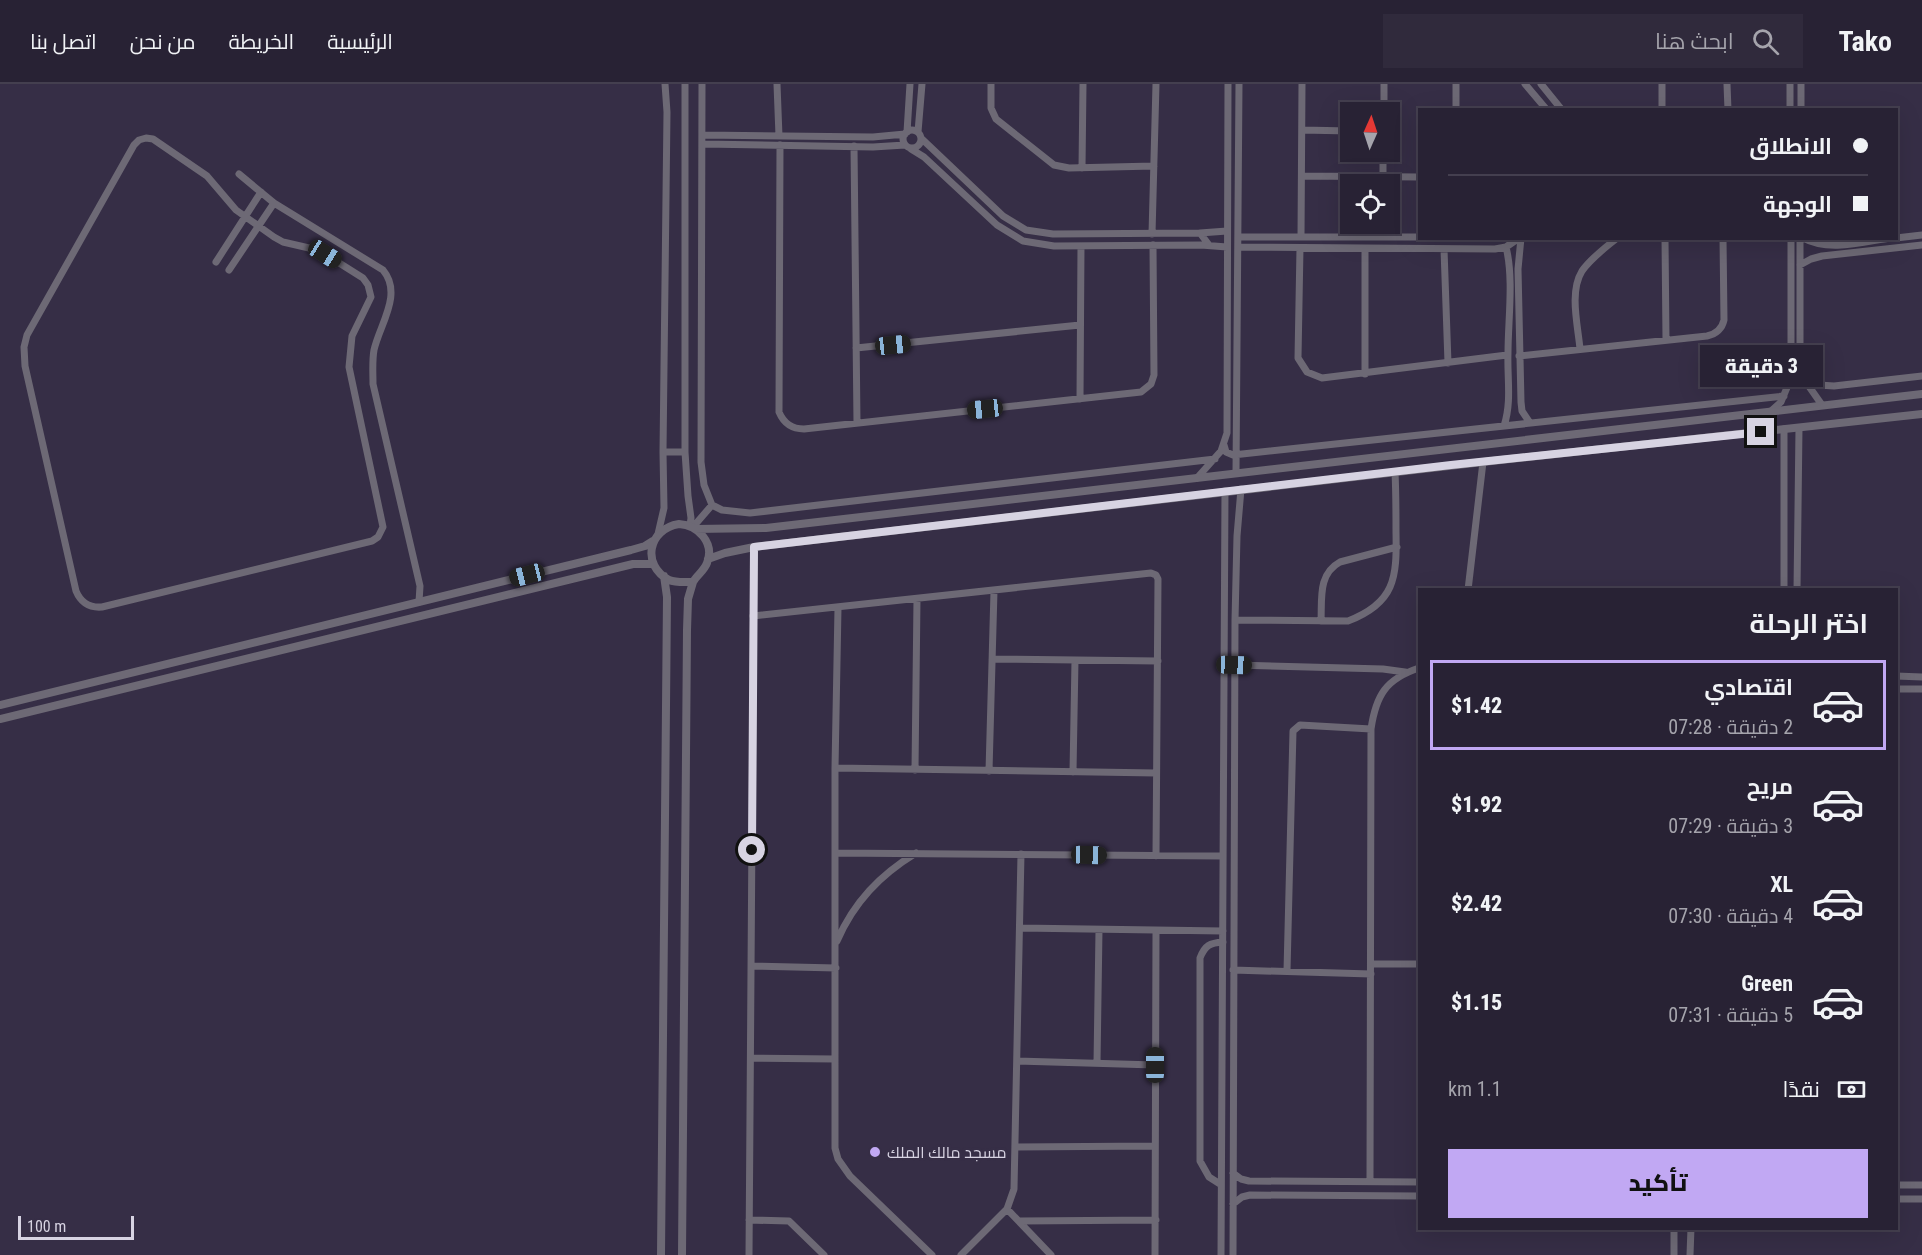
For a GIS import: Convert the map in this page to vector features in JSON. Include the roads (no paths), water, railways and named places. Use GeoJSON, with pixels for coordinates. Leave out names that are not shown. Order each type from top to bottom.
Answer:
{"type":"FeatureCollection","features":[{"type":"Feature","properties":{"kind":"street"},"geometry":{"type":"LineString","coordinates":[[665,84],[667,112],[664,508],[651,552],[656,570],[664,576],[679,582],[693,582]]}},
{"type":"Feature","properties":{"kind":"street"},"geometry":{"type":"LineString","coordinates":[[681,1255],[688,599],[693,582],[704,570],[708,559],[707,542],[693,527],[691,519],[685,452],[685,84]]}},
{"type":"Feature","properties":{"kind":"street"},"geometry":{"type":"LineString","coordinates":[[702,84],[701,462],[704,486],[712,506],[722,510],[750,513],[1215,459]]}},
{"type":"Feature","properties":{"kind":"street"},"geometry":{"type":"LineString","coordinates":[[777,84],[779,136]]}},
{"type":"Feature","properties":{"kind":"street"},"geometry":{"type":"LineString","coordinates":[[910,84],[906,133],[903,139],[908,147],[921,155],[1005,231],[1034,244],[1227,247]]}},
{"type":"Feature","properties":{"kind":"street"},"geometry":{"type":"LineString","coordinates":[[922,84],[918,132],[922,139],[1003,216],[1026,230],[1053,234],[1227,231]]}},
{"type":"Feature","properties":{"kind":"street"},"geometry":{"type":"LineString","coordinates":[[991,84],[991,108],[996,119],[1048,162],[1061,167],[1082,168],[1154,166]]}},
{"type":"Feature","properties":{"kind":"street"},"geometry":{"type":"LineString","coordinates":[[1082,168],[1083,84]]}},
{"type":"Feature","properties":{"kind":"street"},"geometry":{"type":"LineString","coordinates":[[1152,234],[1156,84]]}},
{"type":"Feature","properties":{"kind":"street"},"geometry":{"type":"LineString","coordinates":[[1197,477],[1224,446],[1227,427],[1228,84]]}},
{"type":"Feature","properties":{"kind":"street"},"geometry":{"type":"LineString","coordinates":[[1236,472],[1239,84]]}},
{"type":"Feature","properties":{"kind":"street"},"geometry":{"type":"LineString","coordinates":[[1301,237],[1302,84]]}},
{"type":"Feature","properties":{"kind":"street"},"geometry":{"type":"LineString","coordinates":[[1384,84],[1384,102]]}},
{"type":"Feature","properties":{"kind":"street"},"geometry":{"type":"LineString","coordinates":[[1456,84],[1456,108]]}},
{"type":"Feature","properties":{"kind":"street"},"geometry":{"type":"LineString","coordinates":[[1525,84],[1545,108]]}},
{"type":"Feature","properties":{"kind":"street"},"geometry":{"type":"LineString","coordinates":[[1541,84],[1560,108]]}},
{"type":"Feature","properties":{"kind":"street"},"geometry":{"type":"LineString","coordinates":[[1662,84],[1662,108]]}},
{"type":"Feature","properties":{"kind":"street"},"geometry":{"type":"LineString","coordinates":[[1727,84],[1728,108]]}},
{"type":"Feature","properties":{"kind":"street"},"geometry":{"type":"LineString","coordinates":[[1790,84],[1790,108]]}},
{"type":"Feature","properties":{"kind":"street"},"geometry":{"type":"LineString","coordinates":[[1801,84],[1801,108]]}},
{"type":"Feature","properties":{"kind":"street"},"geometry":{"type":"LineString","coordinates":[[703,135],[881,137],[913,130],[918,132]]}},
{"type":"Feature","properties":{"kind":"street"},"geometry":{"type":"LineString","coordinates":[[1302,130],[1340,130]]}},
{"type":"Feature","properties":{"kind":"street"},"geometry":{"type":"LineString","coordinates":[[153,139],[203,172],[229,204],[246,217],[283,242],[325,254],[363,278],[368,285],[371,297],[352,336],[349,367],[383,523],[382,531],[375,539],[362,543],[102,607],[86,604],[76,591],[25,366],[24,347],[27,335],[134,145],[139,140],[153,139]]}},
{"type":"Feature","properties":{"kind":"street"},"geometry":{"type":"LineString","coordinates":[[703,144],[908,147],[919,146],[922,139]]}},
{"type":"Feature","properties":{"kind":"street"},"geometry":{"type":"LineString","coordinates":[[780,145],[779,412],[784,422],[799,429],[1141,392],[1153,379],[1153,245]]}},
{"type":"Feature","properties":{"kind":"street"},"geometry":{"type":"LineString","coordinates":[[1228,145],[1239,145]]}},
{"type":"Feature","properties":{"kind":"street"},"geometry":{"type":"LineString","coordinates":[[854,146],[857,423]]}},
{"type":"Feature","properties":{"kind":"street"},"geometry":{"type":"LineString","coordinates":[[239,174],[274,203],[383,270],[390,282],[391,302],[374,353],[373,384],[420,586],[419,602]]}},
{"type":"Feature","properties":{"kind":"street"},"geometry":{"type":"LineString","coordinates":[[1302,176],[1340,176]]}},
{"type":"Feature","properties":{"kind":"street"},"geometry":{"type":"LineString","coordinates":[[1400,176],[1418,177]]}},
{"type":"Feature","properties":{"kind":"street"},"geometry":{"type":"LineString","coordinates":[[216,262],[261,192]]}},
{"type":"Feature","properties":{"kind":"street"},"geometry":{"type":"LineString","coordinates":[[228,270],[274,203]]}},
{"type":"Feature","properties":{"kind":"street"},"geometry":{"type":"LineString","coordinates":[[1200,233],[1209,245]]}},
{"type":"Feature","properties":{"kind":"street"},"geometry":{"type":"LineString","coordinates":[[1898,238],[1921,234]]}},
{"type":"Feature","properties":{"kind":"street"},"geometry":{"type":"LineString","coordinates":[[1238,237],[1418,237]]}},
{"type":"Feature","properties":{"kind":"street"},"geometry":{"type":"LineString","coordinates":[[1238,248],[1495,249],[1506,247],[1517,240]]}},
{"type":"Feature","properties":{"kind":"street"},"geometry":{"type":"LineString","coordinates":[[1520,240],[1518,300],[1521,406],[1524,416],[1530,423]]}},
{"type":"Feature","properties":{"kind":"street"},"geometry":{"type":"LineString","coordinates":[[1580,350],[1577,282],[1586,266],[1615,240]]}},
{"type":"Feature","properties":{"kind":"street"},"geometry":{"type":"LineString","coordinates":[[1665,240],[1666,340]]}},
{"type":"Feature","properties":{"kind":"street"},"geometry":{"type":"LineString","coordinates":[[1519,356],[1712,335],[1722,327],[1724,316],[1723,240]]}},
{"type":"Feature","properties":{"kind":"street"},"geometry":{"type":"LineString","coordinates":[[1771,411],[1785,396],[1790,383],[1791,240]]}},
{"type":"Feature","properties":{"kind":"street"},"geometry":{"type":"LineString","coordinates":[[1801,240],[1800,364],[1808,385],[1822,405]]}},
{"type":"Feature","properties":{"kind":"street"},"geometry":{"type":"LineString","coordinates":[[1806,240],[1830,245],[1873,240]]}},
{"type":"Feature","properties":{"kind":"street"},"geometry":{"type":"LineString","coordinates":[[1830,245],[1830,255]]}},
{"type":"Feature","properties":{"kind":"street"},"geometry":{"type":"LineString","coordinates":[[1800,265],[1816,257],[1922,245]]}},
{"type":"Feature","properties":{"kind":"street"},"geometry":{"type":"LineString","coordinates":[[1080,399],[1081,246]]}},
{"type":"Feature","properties":{"kind":"street"},"geometry":{"type":"LineString","coordinates":[[1504,426],[1509,407],[1509,264],[1506,247]]}},
{"type":"Feature","properties":{"kind":"street"},"geometry":{"type":"LineString","coordinates":[[1300,248],[1298,358],[1307,372],[1317,377],[1365,374],[1508,355]]}},
{"type":"Feature","properties":{"kind":"street"},"geometry":{"type":"LineString","coordinates":[[1365,248],[1365,374]]}},
{"type":"Feature","properties":{"kind":"street"},"geometry":{"type":"LineString","coordinates":[[1444,249],[1448,363]]}},
{"type":"Feature","properties":{"kind":"street"},"geometry":{"type":"LineString","coordinates":[[1509,300],[1518,300]]}},
{"type":"Feature","properties":{"kind":"street"},"geometry":{"type":"LineString","coordinates":[[1227,317],[1237,318]]}},
{"type":"Feature","properties":{"kind":"street"},"geometry":{"type":"LineString","coordinates":[[856,348],[1080,325]]}},
{"type":"Feature","properties":{"kind":"street"},"geometry":{"type":"LineString","coordinates":[[1790,383],[1840,386],[1922,376]]}},
{"type":"Feature","properties":{"kind":"street"},"geometry":{"type":"LineString","coordinates":[[0,705],[639,548],[673,525],[766,528],[1922,394]]}},
{"type":"Feature","properties":{"kind":"street"},"geometry":{"type":"LineString","coordinates":[[1224,446],[1226,452],[1236,455],[1785,396]]}},
{"type":"Feature","properties":{"kind":"street"},"geometry":{"type":"LineString","coordinates":[[1509,407],[1521,406]]}},
{"type":"Feature","properties":{"kind":"street"},"geometry":{"type":"LineString","coordinates":[[708,559],[754,547],[1241,489],[1922,414]]}},
{"type":"Feature","properties":{"kind":"street"},"geometry":{"type":"LineString","coordinates":[[1797,588],[1799,428]]}},
{"type":"Feature","properties":{"kind":"street"},"geometry":{"type":"LineString","coordinates":[[1784,429],[1784,588]]}},
{"type":"Feature","properties":{"kind":"street"},"geometry":{"type":"LineString","coordinates":[[1469,446],[1470,463]]}},
{"type":"Feature","properties":{"kind":"street"},"geometry":{"type":"LineString","coordinates":[[663,452],[685,452]]}},
{"type":"Feature","properties":{"kind":"street"},"geometry":{"type":"LineString","coordinates":[[1468,588],[1483,462]]}},
{"type":"Feature","properties":{"kind":"street"},"geometry":{"type":"LineString","coordinates":[[1235,620],[1348,621],[1364,615],[1378,604],[1389,590],[1395,574],[1397,547],[1395,472]]}},
{"type":"Feature","properties":{"kind":"street"},"geometry":{"type":"LineString","coordinates":[[1233,1255],[1234,665],[1237,536],[1241,489]]}},
{"type":"Feature","properties":{"kind":"street"},"geometry":{"type":"LineString","coordinates":[[1221,1255],[1225,491]]}},
{"type":"Feature","properties":{"kind":"street"},"geometry":{"type":"LineString","coordinates":[[693,527],[712,506]]}},
{"type":"Feature","properties":{"kind":"street"},"geometry":{"type":"LineString","coordinates":[[1226,535],[1237,536]]}},
{"type":"Feature","properties":{"kind":"street"},"geometry":{"type":"LineString","coordinates":[[749,1255],[754,547]]}},
{"type":"Feature","properties":{"kind":"street"},"geometry":{"type":"LineString","coordinates":[[1321,621],[1322,585],[1328,571],[1340,562],[1397,547]]}},
{"type":"Feature","properties":{"kind":"street"},"geometry":{"type":"LineString","coordinates":[[593,559],[597,572]]}},
{"type":"Feature","properties":{"kind":"street"},"geometry":{"type":"LineString","coordinates":[[0,719],[597,572],[638,563],[653,564]]}},
{"type":"Feature","properties":{"kind":"street"},"geometry":{"type":"LineString","coordinates":[[753,616],[1153,574],[1158,579],[1156,856]]}},
{"type":"Feature","properties":{"kind":"street"},"geometry":{"type":"LineString","coordinates":[[660,1255],[667,609],[664,576]]}},
{"type":"Feature","properties":{"kind":"street"},"geometry":{"type":"LineString","coordinates":[[988,771],[994,591]]}},
{"type":"Feature","properties":{"kind":"street"},"geometry":{"type":"LineString","coordinates":[[915,770],[917,599]]}},
{"type":"Feature","properties":{"kind":"street"},"geometry":{"type":"LineString","coordinates":[[838,608],[835,768],[835,1148],[838,1159],[850,1176],[932,1255]]}},
{"type":"Feature","properties":{"kind":"street"},"geometry":{"type":"LineString","coordinates":[[283,635],[287,649]]}},
{"type":"Feature","properties":{"kind":"street"},"geometry":{"type":"LineString","coordinates":[[992,658],[1158,661]]}},
{"type":"Feature","properties":{"kind":"street"},"geometry":{"type":"LineString","coordinates":[[1073,772],[1075,660]]}},
{"type":"Feature","properties":{"kind":"street"},"geometry":{"type":"LineString","coordinates":[[1234,665],[1383,669],[1405,672]]}},
{"type":"Feature","properties":{"kind":"street"},"geometry":{"type":"LineString","coordinates":[[1370,1181],[1371,729],[1374,709],[1381,694],[1391,681],[1405,672],[1418,668]]}},
{"type":"Feature","properties":{"kind":"street"},"geometry":{"type":"LineString","coordinates":[[1898,676],[1922,677]]}},
{"type":"Feature","properties":{"kind":"street"},"geometry":{"type":"LineString","coordinates":[[1898,689],[1922,689]]}},
{"type":"Feature","properties":{"kind":"street"},"geometry":{"type":"LineString","coordinates":[[1287,971],[1293,731],[1299,725],[1371,729]]}},
{"type":"Feature","properties":{"kind":"street"},"geometry":{"type":"LineString","coordinates":[[835,768],[1156,773]]}},
{"type":"Feature","properties":{"kind":"street"},"geometry":{"type":"LineString","coordinates":[[835,853],[1222,856]]}},
{"type":"Feature","properties":{"kind":"street"},"geometry":{"type":"LineString","coordinates":[[836,944],[849,916],[868,891],[890,870],[916,854]]}},
{"type":"Feature","properties":{"kind":"street"},"geometry":{"type":"LineString","coordinates":[[961,1255],[1007,1209],[1014,1189],[1021,855]]}},
{"type":"Feature","properties":{"kind":"street"},"geometry":{"type":"LineString","coordinates":[[1020,928],[1223,931]]}},
{"type":"Feature","properties":{"kind":"street"},"geometry":{"type":"LineString","coordinates":[[1097,1063],[1099,930]]}},
{"type":"Feature","properties":{"kind":"street"},"geometry":{"type":"LineString","coordinates":[[1155,1255],[1156,931]]}},
{"type":"Feature","properties":{"kind":"street"},"geometry":{"type":"LineString","coordinates":[[1220,1184],[1209,1177],[1200,1161],[1200,958],[1203,949],[1210,944],[1223,942]]}},
{"type":"Feature","properties":{"kind":"street"},"geometry":{"type":"LineString","coordinates":[[1371,964],[1418,964]]}},
{"type":"Feature","properties":{"kind":"street"},"geometry":{"type":"LineString","coordinates":[[752,966],[836,968]]}},
{"type":"Feature","properties":{"kind":"street"},"geometry":{"type":"LineString","coordinates":[[1233,970],[1371,974]]}},
{"type":"Feature","properties":{"kind":"street"},"geometry":{"type":"LineString","coordinates":[[1222,1002],[1233,1002]]}},
{"type":"Feature","properties":{"kind":"street"},"geometry":{"type":"LineString","coordinates":[[751,1058],[835,1059]]}},
{"type":"Feature","properties":{"kind":"street"},"geometry":{"type":"LineString","coordinates":[[1017,1061],[1155,1065]]}},
{"type":"Feature","properties":{"kind":"street"},"geometry":{"type":"LineString","coordinates":[[1015,1146],[1155,1146]]}},
{"type":"Feature","properties":{"kind":"street"},"geometry":{"type":"LineString","coordinates":[[1233,1173],[1249,1181],[1418,1182]]}},
{"type":"Feature","properties":{"kind":"street"},"geometry":{"type":"LineString","coordinates":[[1898,1185],[1922,1185]]}},
{"type":"Feature","properties":{"kind":"street"},"geometry":{"type":"LineString","coordinates":[[1233,1204],[1242,1197],[1250,1195],[1418,1196]]}},
{"type":"Feature","properties":{"kind":"street"},"geometry":{"type":"LineString","coordinates":[[1898,1199],[1922,1199]]}},
{"type":"Feature","properties":{"kind":"street"},"geometry":{"type":"LineString","coordinates":[[1007,1209],[1051,1255]]}},
{"type":"Feature","properties":{"kind":"street"},"geometry":{"type":"LineString","coordinates":[[749,1220],[789,1221],[824,1255]]}},
{"type":"Feature","properties":{"kind":"street"},"geometry":{"type":"LineString","coordinates":[[1019,1221],[1156,1220]]}},
{"type":"Feature","properties":{"kind":"street"},"geometry":{"type":"LineString","coordinates":[[1674,1230],[1674,1255]]}},
{"type":"Feature","properties":{"kind":"street"},"geometry":{"type":"LineString","coordinates":[[1690,1255],[1691,1230]]}},
{"type":"Feature","properties":{"kind":"place","name":"مسجد مالك الملك"},"geometry":{"type":"Point","coordinates":[875,1152]}}]}
